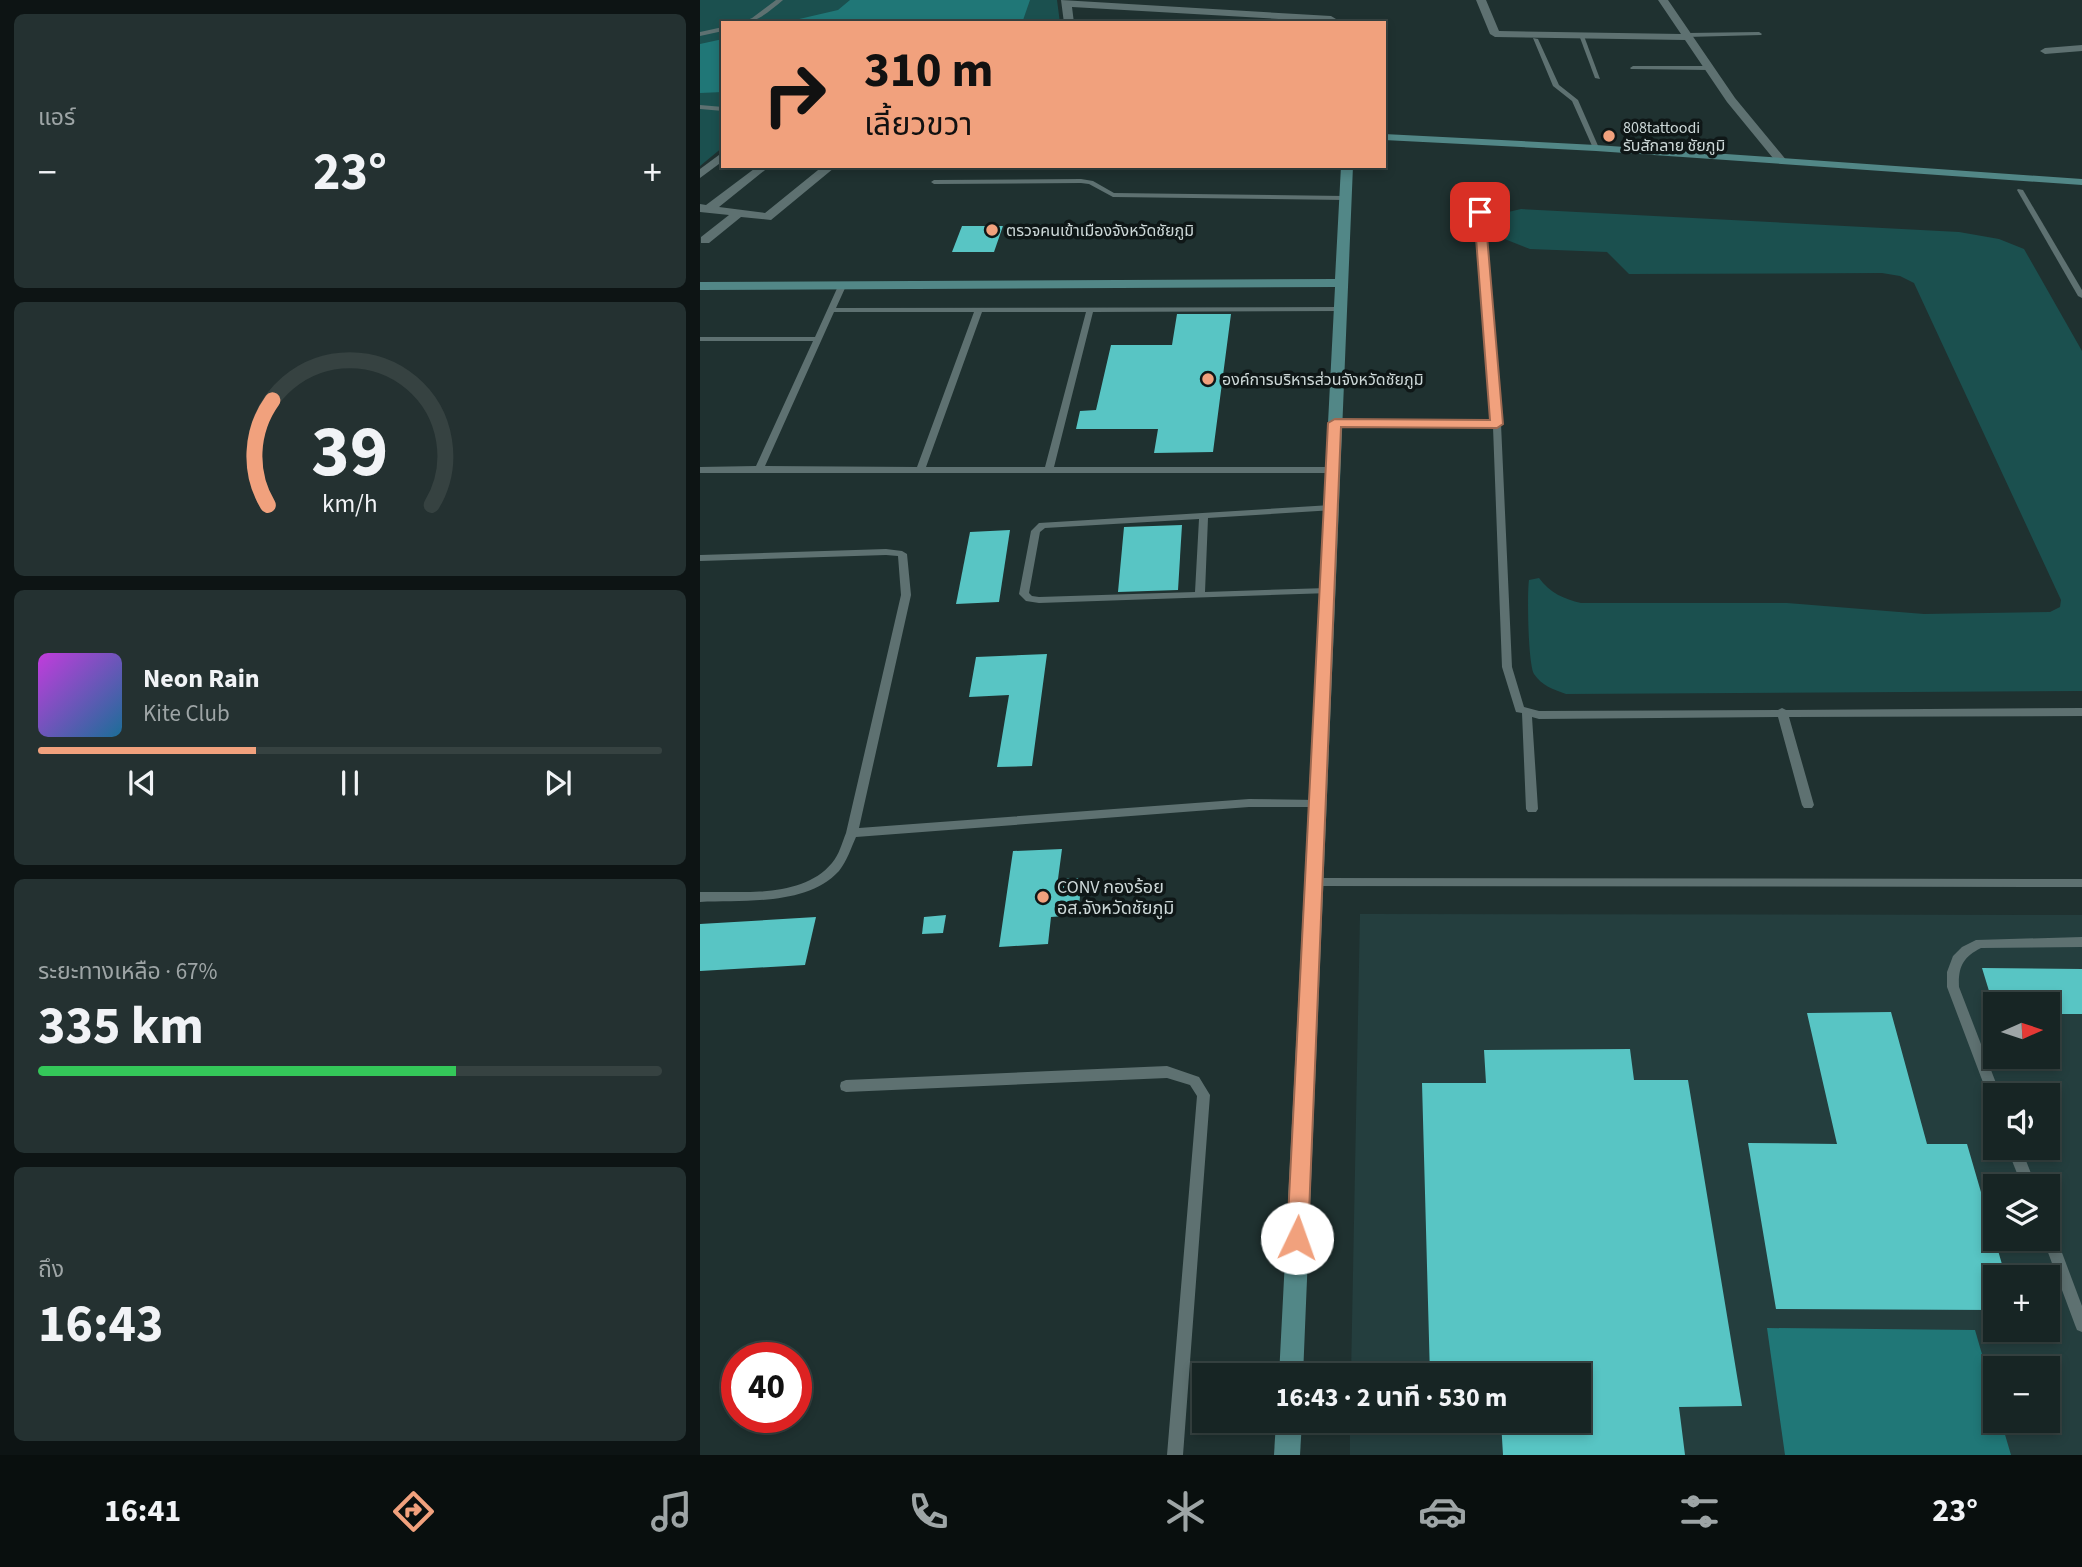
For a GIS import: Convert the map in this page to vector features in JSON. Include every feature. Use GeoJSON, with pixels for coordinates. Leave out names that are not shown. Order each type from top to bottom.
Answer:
{"type":"FeatureCollection","features":[{"type":"Feature","properties":{"kind":"street"},"geometry":{"type":"LineString","coordinates":[[1481,0],[1494,34],[1687,36]]}},
{"type":"Feature","properties":{"kind":"street"},"geometry":{"type":"LineString","coordinates":[[1663,0],[1731,100],[1781,161]]}},
{"type":"Feature","properties":{"kind":"street"},"geometry":{"type":"LineString","coordinates":[[1069,21],[1066,2],[1331,19]]}},
{"type":"Feature","properties":{"kind":"street"},"geometry":{"type":"LineString","coordinates":[[2045,51],[2082,48]]}},
{"type":"Feature","properties":{"kind":"street"},"geometry":{"type":"LineString","coordinates":[[1386,136],[2082,182]]}},
{"type":"Feature","properties":{"kind":"street"},"geometry":{"type":"LineString","coordinates":[[700,175],[721,157]]}},
{"type":"Feature","properties":{"kind":"street"},"geometry":{"type":"LineString","coordinates":[[705,209],[762,168]]}},
{"type":"Feature","properties":{"kind":"street"},"geometry":{"type":"LineString","coordinates":[[705,209],[766,217],[827,168]]}},
{"type":"Feature","properties":{"kind":"street"},"geometry":{"type":"LineString","coordinates":[[1292,1363],[1347,168]]}},
{"type":"Feature","properties":{"kind":"street"},"geometry":{"type":"LineString","coordinates":[[705,240],[739,214]]}},
{"type":"Feature","properties":{"kind":"street"},"geometry":{"type":"LineString","coordinates":[[700,286],[1341,284]]}},
{"type":"Feature","properties":{"kind":"street"},"geometry":{"type":"LineString","coordinates":[[1287,1455],[1288,1433]]}},
{"type":"Feature","properties":{"kind":"lane"},"geometry":{"type":"LineString","coordinates":[[749,21],[780,0]]}},
{"type":"Feature","properties":{"kind":"lane"},"geometry":{"type":"LineString","coordinates":[[700,34],[721,29]]}},
{"type":"Feature","properties":{"kind":"lane"},"geometry":{"type":"LineString","coordinates":[[1687,36],[1759,34]]}},
{"type":"Feature","properties":{"kind":"lane"},"geometry":{"type":"LineString","coordinates":[[1581,36],[1598,78]]}},
{"type":"Feature","properties":{"kind":"lane"},"geometry":{"type":"LineString","coordinates":[[1535,39],[1556,86],[1575,100],[1596,148]]}},
{"type":"Feature","properties":{"kind":"lane"},"geometry":{"type":"LineString","coordinates":[[1633,68],[1709,68]]}},
{"type":"Feature","properties":{"kind":"lane"},"geometry":{"type":"LineString","coordinates":[[700,107],[721,109]]}},
{"type":"Feature","properties":{"kind":"lane"},"geometry":{"type":"LineString","coordinates":[[934,182],[1081,181],[1091,182],[1112,195],[1345,198]]}},
{"type":"Feature","properties":{"kind":"lane"},"geometry":{"type":"LineString","coordinates":[[2020,190],[2082,296]]}},
{"type":"Feature","properties":{"kind":"lane"},"geometry":{"type":"LineString","coordinates":[[1495,204],[1483,206],[1480,212],[1497,424],[1507,667],[1520,709],[1539,715],[2082,712]]}},
{"type":"Feature","properties":{"kind":"lane"},"geometry":{"type":"LineString","coordinates":[[759,469],[842,286]]}},
{"type":"Feature","properties":{"kind":"lane"},"geometry":{"type":"LineString","coordinates":[[831,310],[1340,309]]}},
{"type":"Feature","properties":{"kind":"lane"},"geometry":{"type":"LineString","coordinates":[[920,469],[979,310]]}},
{"type":"Feature","properties":{"kind":"lane"},"geometry":{"type":"LineString","coordinates":[[1049,470],[1090,310]]}},
{"type":"Feature","properties":{"kind":"lane"},"geometry":{"type":"LineString","coordinates":[[700,339],[817,340]]}},
{"type":"Feature","properties":{"kind":"lane"},"geometry":{"type":"LineString","coordinates":[[1335,423],[1497,424]]}},
{"type":"Feature","properties":{"kind":"lane"},"geometry":{"type":"LineString","coordinates":[[700,470],[1332,470]]}},
{"type":"Feature","properties":{"kind":"lane"},"geometry":{"type":"LineString","coordinates":[[1327,591],[1039,600],[1029,599],[1024,594],[1036,531],[1052,523],[1331,508]]}},
{"type":"Feature","properties":{"kind":"lane"},"geometry":{"type":"LineString","coordinates":[[1200,595],[1204,515]]}},
{"type":"Feature","properties":{"kind":"lane"},"geometry":{"type":"LineString","coordinates":[[700,558],[886,552],[902,554],[906,594],[852,834],[835,867],[816,884],[790,892],[700,897]]}},
{"type":"Feature","properties":{"kind":"lane"},"geometry":{"type":"LineString","coordinates":[[1527,712],[1532,809]]}},
{"type":"Feature","properties":{"kind":"lane"},"geometry":{"type":"LineString","coordinates":[[1783,712],[1808,804]]}},
{"type":"Feature","properties":{"kind":"lane"},"geometry":{"type":"LineString","coordinates":[[852,834],[1250,803],[1317,804]]}},
{"type":"Feature","properties":{"kind":"lane"},"geometry":{"type":"LineString","coordinates":[[1314,882],[2082,883]]}},
{"type":"Feature","properties":{"kind":"lane"},"geometry":{"type":"LineString","coordinates":[[1990,1083],[1953,987],[1951,972],[1956,959],[1965,949],[1980,943],[2082,942]]}},
{"type":"Feature","properties":{"kind":"lane"},"geometry":{"type":"LineString","coordinates":[[846,1086],[1167,1072],[1194,1081],[1204,1095],[1175,1455]]}},
{"type":"Feature","properties":{"kind":"lane"},"geometry":{"type":"LineString","coordinates":[[2054,1251],[2082,1325]]}},
{"type":"Feature","properties":{"kind":"shaded area"},"geometry":{"type":"Polygon","coordinates":[[[700,0],[1057,0],[1060,21],[721,21],[721,149],[700,166],[700,0]]]}},
{"type":"Feature","properties":{"kind":"shaded area"},"geometry":{"type":"Polygon","coordinates":[[[850,0],[1030,0],[1023,21],[791,21],[838,10],[850,0]]]}},
{"type":"Feature","properties":{"kind":"shaded area"},"geometry":{"type":"Polygon","coordinates":[[[721,39],[721,92],[700,93],[700,44],[721,39]]]}},
{"type":"Feature","properties":{"kind":"shaded area"},"geometry":{"type":"Polygon","coordinates":[[[1521,209],[1959,232],[1999,239],[2024,249],[2082,351],[2082,691],[1566,694],[1541,681],[1534,674],[1532,667],[1528,613],[1529,580],[1539,578],[1558,595],[1581,603],[1787,603],[1924,614],[2050,612],[2060,607],[2061,600],[1914,283],[1900,276],[1882,273],[1629,274],[1607,252],[1530,249],[1502,238],[1498,229],[1504,213],[1521,209]]]}},
{"type":"Feature","properties":{"kind":"shaded area"},"geometry":{"type":"Polygon","coordinates":[[[1360,914],[2082,915],[2082,1455],[1350,1455],[1350,1433],[1591,1433],[1591,1363],[1351,1363],[1360,914]]]}},
{"type":"Feature","properties":{"kind":"shaded area"},"geometry":{"type":"Polygon","coordinates":[[[1767,1328],[1975,1330],[1983,1358],[1983,1433],[2005,1433],[2011,1455],[1785,1455],[1767,1328]]]}},
{"type":"Feature","properties":{"kind":"building"},"geometry":{"type":"Polygon","coordinates":[[[962,226],[1003,226],[994,252],[952,252],[962,226]]]}},
{"type":"Feature","properties":{"kind":"building"},"geometry":{"type":"Polygon","coordinates":[[[1177,314],[1231,314],[1213,452],[1154,453],[1158,429],[1076,429],[1080,411],[1096,410],[1111,345],[1172,345],[1177,314]]]}},
{"type":"Feature","properties":{"kind":"building"},"geometry":{"type":"Polygon","coordinates":[[[1182,525],[1178,590],[1118,592],[1124,527],[1182,525]]]}},
{"type":"Feature","properties":{"kind":"building"},"geometry":{"type":"Polygon","coordinates":[[[1010,530],[999,602],[956,604],[970,532],[1010,530]]]}},
{"type":"Feature","properties":{"kind":"building"},"geometry":{"type":"Polygon","coordinates":[[[1047,654],[1032,766],[997,767],[1009,695],[969,697],[976,657],[1047,654]]]}},
{"type":"Feature","properties":{"kind":"building","name":"CONV กองร้อย อส.จังหวัดชัยภูมิ"},"geometry":{"type":"Polygon","coordinates":[[[1062,849],[1058,879],[1082,878],[1078,915],[1051,917],[1048,944],[999,947],[1013,851],[1062,849]]]}},
{"type":"Feature","properties":{"kind":"building"},"geometry":{"type":"Polygon","coordinates":[[[946,915],[943,933],[922,934],[924,917],[946,915]]]}},
{"type":"Feature","properties":{"kind":"building"},"geometry":{"type":"Polygon","coordinates":[[[816,917],[805,965],[700,971],[700,924],[816,917]]]}},
{"type":"Feature","properties":{"kind":"building"},"geometry":{"type":"Polygon","coordinates":[[[1982,968],[2082,969],[2082,1014],[2060,1014],[2060,992],[1989,992],[1982,968]]]}},
{"type":"Feature","properties":{"kind":"building"},"geometry":{"type":"Polygon","coordinates":[[[1891,1012],[1927,1144],[1967,1144],[1983,1199],[1983,1251],[1998,1251],[2002,1265],[1983,1265],[1983,1310],[1776,1309],[1748,1143],[1837,1144],[1807,1013],[1891,1012]]]}},
{"type":"Feature","properties":{"kind":"building"},"geometry":{"type":"Polygon","coordinates":[[[1630,1049],[1634,1080],[1688,1080],[1742,1406],[1679,1407],[1685,1455],[1503,1455],[1502,1433],[1591,1433],[1591,1363],[1430,1363],[1422,1083],[1486,1083],[1484,1050],[1630,1049]]]}},
{"type":"Feature","properties":{"kind":"place","name":"808tattoodi รับสักลาย ชัยภูมิ"},"geometry":{"type":"Point","coordinates":[1609,136]}},
{"type":"Feature","properties":{"kind":"place","name":"ตรวจคนเข้าเมืองจังหวัดชัยภูมิ"},"geometry":{"type":"Point","coordinates":[992,230]}},
{"type":"Feature","properties":{"kind":"place","name":"องค์การบริหารส่วนจังหวัดชัยภูมิ"},"geometry":{"type":"Point","coordinates":[1208,379]}},
{"type":"Feature","properties":{"kind":"place","name":"CONV กองร้อย อส.จังหวัดชัยภูมิ"},"geometry":{"type":"Point","coordinates":[1043,897]}},
{"type":"Feature","properties":{"kind":"route"},"geometry":{"type":"LineString","coordinates":[[1297,1238],[1335,423],[1497,424],[1480,212]]}}]}
